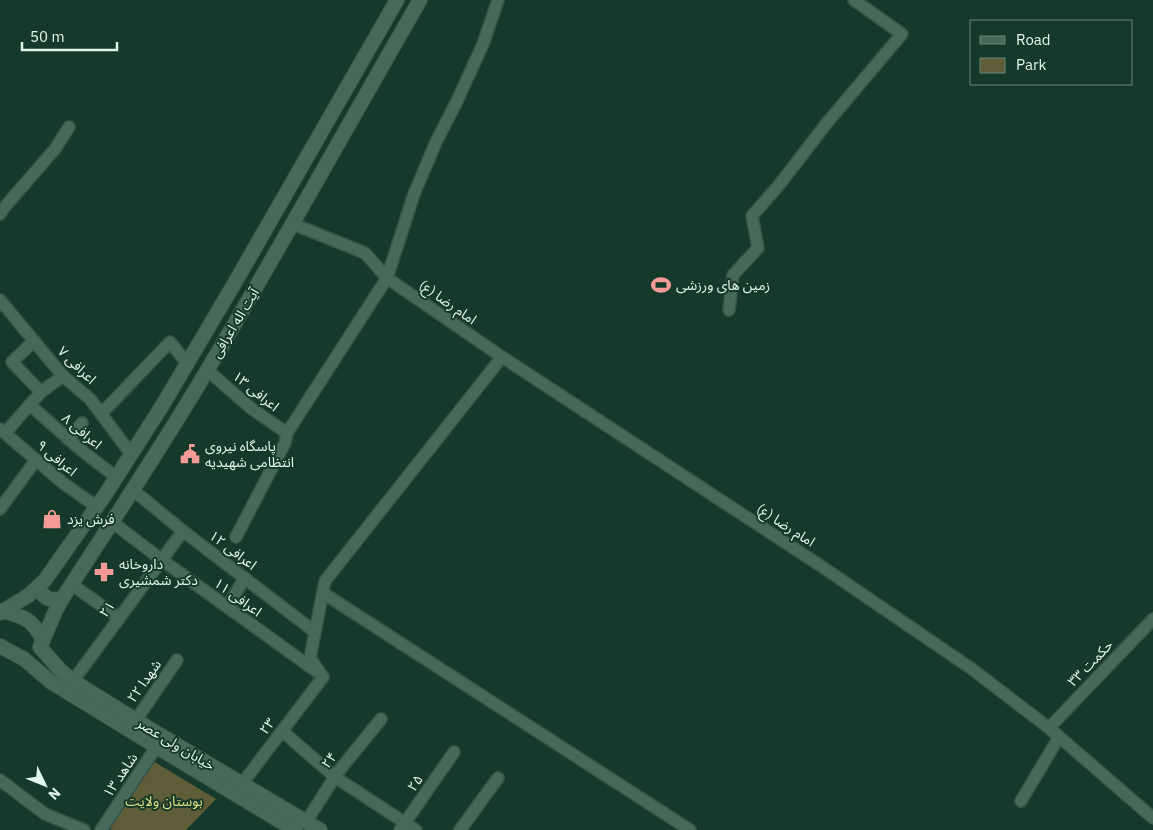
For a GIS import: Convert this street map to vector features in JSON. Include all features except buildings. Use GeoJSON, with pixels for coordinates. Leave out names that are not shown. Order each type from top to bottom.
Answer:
{"type":"FeatureCollection","features":[{"type":"Feature","properties":{"kind":"main road","name":"آیت اله اعرافی"},"geometry":{"type":"LineString","coordinates":[[2,612],[38,588],[45,580],[96,507],[162,406],[397,0]]}},
{"type":"Feature","properties":{"kind":"main road","name":"آیت اله اعرافی"},"geometry":{"type":"LineString","coordinates":[[42,644],[62,599],[133,490],[207,370],[294,224],[420,0]]}},
{"type":"Feature","properties":{"kind":"main road"},"geometry":{"type":"LineString","coordinates":[[38,588],[44,598],[50,600],[62,599]]}},
{"type":"Feature","properties":{"kind":"main road","name":"خیابان ولی عصر"},"geometry":{"type":"LineString","coordinates":[[2,612],[19,615],[30,621],[37,629],[42,644],[60,670],[73,681],[136,720],[160,742]]}},
{"type":"Feature","properties":{"kind":"main road"},"geometry":{"type":"LineString","coordinates":[[24,659],[32,657],[42,644]]}},
{"type":"Feature","properties":{"kind":"main road","name":"خیابان ولی عصر"},"geometry":{"type":"LineString","coordinates":[[0,646],[24,659],[51,682],[160,742],[301,826],[320,830]]}},
{"type":"Feature","properties":{"kind":"street"},"geometry":{"type":"LineString","coordinates":[[236,537],[285,443],[287,433],[387,278],[414,194],[436,142],[483,44],[498,0]]}},
{"type":"Feature","properties":{"kind":"street"},"geometry":{"type":"LineString","coordinates":[[729,310],[733,275],[758,248],[752,216],[902,34],[854,0]]}},
{"type":"Feature","properties":{"kind":"street"},"geometry":{"type":"LineString","coordinates":[[0,214],[55,149],[69,127]]}},
{"type":"Feature","properties":{"kind":"street","name":"امام رضا (ع)"},"geometry":{"type":"LineString","coordinates":[[294,224],[365,253],[387,278],[502,357],[821,566],[972,669],[1049,728],[1153,818]]}},
{"type":"Feature","properties":{"kind":"street","name":"اعرافی ۷"},"geometry":{"type":"LineString","coordinates":[[0,300],[4,314],[34,341],[63,376],[90,399],[131,454]]}},
{"type":"Feature","properties":{"kind":"street"},"geometry":{"type":"LineString","coordinates":[[34,341],[12,362],[42,392]]}},
{"type":"Feature","properties":{"kind":"street"},"geometry":{"type":"LineString","coordinates":[[102,413],[170,342],[187,363]]}},
{"type":"Feature","properties":{"kind":"street"},"geometry":{"type":"LineString","coordinates":[[323,677],[310,658],[325,581],[502,357]]}},
{"type":"Feature","properties":{"kind":"street","name":"اعرافی ۱۳"},"geometry":{"type":"LineString","coordinates":[[207,370],[252,409],[287,433]]}},
{"type":"Feature","properties":{"kind":"street"},"geometry":{"type":"LineString","coordinates":[[2,431],[42,392],[63,376]]}},
{"type":"Feature","properties":{"kind":"street","name":"اعرافی ۸"},"geometry":{"type":"LineString","coordinates":[[30,405],[68,439],[116,477]]}},
{"type":"Feature","properties":{"kind":"street"},"geometry":{"type":"LineString","coordinates":[[68,439],[82,423]]}},
{"type":"Feature","properties":{"kind":"street","name":"اعرافی ۹"},"geometry":{"type":"LineString","coordinates":[[2,431],[63,483],[96,507]]}},
{"type":"Feature","properties":{"kind":"street"},"geometry":{"type":"LineString","coordinates":[[0,509],[36,460]]}},
{"type":"Feature","properties":{"kind":"street","name":"اعرافی ۱۲"},"geometry":{"type":"LineString","coordinates":[[133,490],[183,531],[315,632]]}},
{"type":"Feature","properties":{"kind":"street","name":"اعرافی ۱۱"},"geometry":{"type":"LineString","coordinates":[[112,522],[323,677]]}},
{"type":"Feature","properties":{"kind":"street","name":"۲۱"},"geometry":{"type":"LineString","coordinates":[[73,681],[183,531]]}},
{"type":"Feature","properties":{"kind":"street"},"geometry":{"type":"LineString","coordinates":[[227,607],[245,578]]}},
{"type":"Feature","properties":{"kind":"street"},"geometry":{"type":"LineString","coordinates":[[71,584],[119,618]]}},
{"type":"Feature","properties":{"kind":"street"},"geometry":{"type":"LineString","coordinates":[[323,593],[690,830]]}},
{"type":"Feature","properties":{"kind":"street","name":"حکمت ۳۳"},"geometry":{"type":"LineString","coordinates":[[1049,728],[1153,619]]}},
{"type":"Feature","properties":{"kind":"street","name":"شهدا ۲۲"},"geometry":{"type":"LineString","coordinates":[[136,720],[177,660]]}},
{"type":"Feature","properties":{"kind":"street","name":"۲۳"},"geometry":{"type":"LineString","coordinates":[[238,789],[323,677]]}},
{"type":"Feature","properties":{"kind":"street","name":"۲۴"},"geometry":{"type":"LineString","coordinates":[[301,826],[335,777],[381,720]]}},
{"type":"Feature","properties":{"kind":"street"},"geometry":{"type":"LineString","coordinates":[[282,731],[335,777],[403,826],[416,830]]}},
{"type":"Feature","properties":{"kind":"street"},"geometry":{"type":"LineString","coordinates":[[1021,801],[1059,737]]}},
{"type":"Feature","properties":{"kind":"street","name":"شاهد ۱۳"},"geometry":{"type":"LineString","coordinates":[[101,830],[160,742]]}},
{"type":"Feature","properties":{"kind":"street","name":"۲۵"},"geometry":{"type":"LineString","coordinates":[[403,826],[454,752]]}},
{"type":"Feature","properties":{"kind":"street"},"geometry":{"type":"LineString","coordinates":[[460,830],[498,778]]}},
{"type":"Feature","properties":{"kind":"street"},"geometry":{"type":"LineString","coordinates":[[0,780],[45,814],[84,830]]}},
{"type":"Feature","properties":{"kind":"green space","name":"بوستان ولایت"},"geometry":{"type":"Polygon","coordinates":[[[153,761],[216,799],[186,830],[110,829],[153,761]]]}},
{"type":"Feature","properties":{"kind":"place","name":"زمین های ورزشی"},"geometry":{"type":"Point","coordinates":[661,285]}},
{"type":"Feature","properties":{"kind":"place","name":"پاسگاه نیروی انتظامی شهیدیه"},"geometry":{"type":"Point","coordinates":[190,454]}},
{"type":"Feature","properties":{"kind":"place","name":"فرش یزد"},"geometry":{"type":"Point","coordinates":[52,519]}},
{"type":"Feature","properties":{"kind":"place","name":"داروخانه دکتر شمشیری"},"geometry":{"type":"Point","coordinates":[104,572]}}]}
